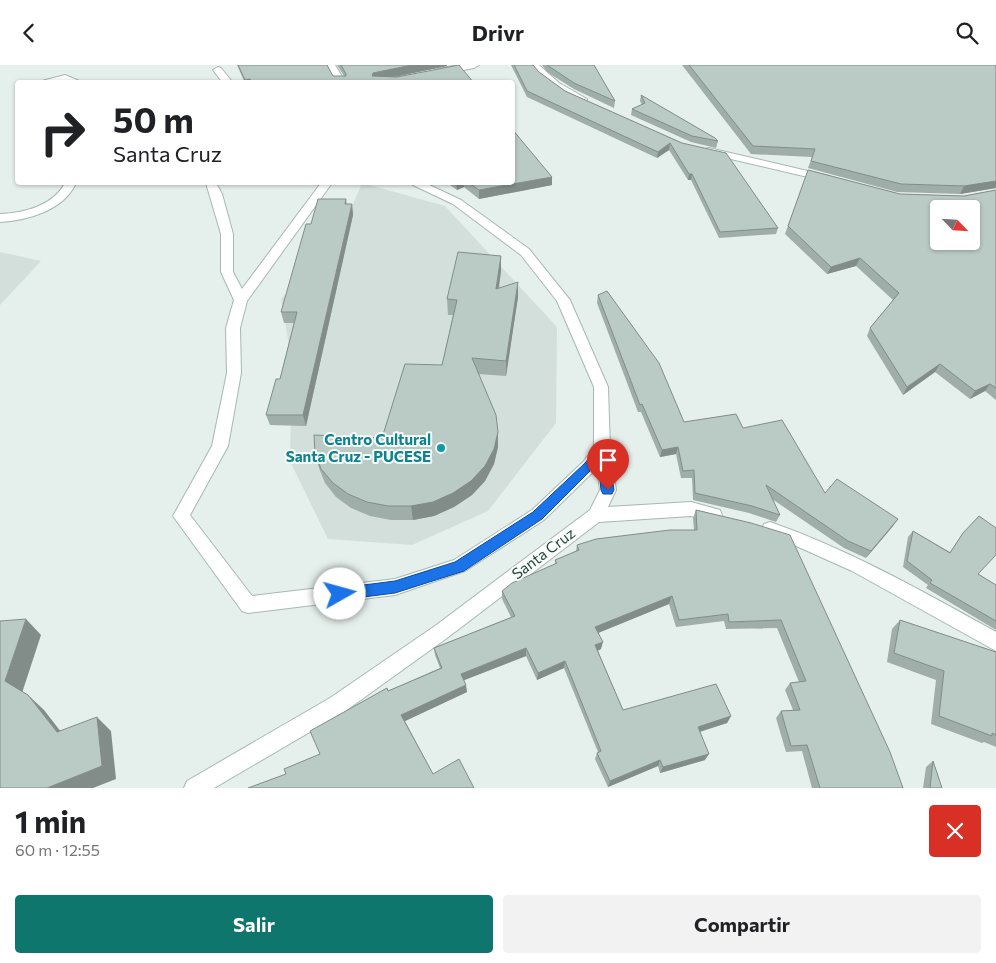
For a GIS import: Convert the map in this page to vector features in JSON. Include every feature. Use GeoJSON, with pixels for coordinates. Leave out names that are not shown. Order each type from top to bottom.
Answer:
{"type":"FeatureCollection","features":[{"type":"Feature","properties":{"kind":"street"},"geometry":{"type":"LineString","coordinates":[[330,65],[339,80]]}},
{"type":"Feature","properties":{"kind":"street"},"geometry":{"type":"LineString","coordinates":[[426,74],[474,65]]}},
{"type":"Feature","properties":{"kind":"street"},"geometry":{"type":"LineString","coordinates":[[534,65],[543,75],[569,93],[596,105]]}},
{"type":"Feature","properties":{"kind":"street"},"geometry":{"type":"LineString","coordinates":[[218,70],[226,80]]}},
{"type":"Feature","properties":{"kind":"street"},"geometry":{"type":"LineString","coordinates":[[57,80],[65,78],[71,80]]}},
{"type":"Feature","properties":{"kind":"street"},"geometry":{"type":"LineString","coordinates":[[695,148],[792,169],[837,181]]}},
{"type":"Feature","properties":{"kind":"street"},"geometry":{"type":"LineString","coordinates":[[0,218],[12,218],[31,213],[60,198],[69,185]]}},
{"type":"Feature","properties":{"kind":"street"},"geometry":{"type":"LineString","coordinates":[[212,185],[227,234],[227,272],[241,300]]}},
{"type":"Feature","properties":{"kind":"street"},"geometry":{"type":"LineString","coordinates":[[325,185],[241,300],[233,328],[234,373],[220,445],[181,516],[248,605],[395,587],[459,567],[538,515],[584,472],[602,450]]}},
{"type":"Feature","properties":{"kind":"street"},"geometry":{"type":"LineString","coordinates":[[421,185],[457,202],[525,252],[563,300],[601,387],[602,450],[608,490],[596,515],[690,509],[729,518]]}},
{"type":"Feature","properties":{"kind":"street","name":"Santa Cruz"},"geometry":{"type":"LineString","coordinates":[[194,788],[337,705],[441,632],[596,515]]}},
{"type":"Feature","properties":{"kind":"street"},"geometry":{"type":"LineString","coordinates":[[756,525],[795,537],[854,562],[996,642]]}},
{"type":"Feature","properties":{"kind":"shaded area"},"geometry":{"type":"Polygon","coordinates":[[[361,185],[369,185],[445,206],[557,327],[556,423],[488,511],[412,545],[328,539],[290,461],[292,362],[281,299],[344,225],[361,185]]]}},
{"type":"Feature","properties":{"kind":"shaded area"},"geometry":{"type":"Polygon","coordinates":[[[0,252],[41,261],[0,305],[0,252]]]}},
{"type":"Feature","properties":{"kind":"building"},"geometry":{"type":"Polygon","coordinates":[[[238,65],[327,65],[333,76],[346,76],[341,65],[412,65],[373,73],[372,76],[397,77],[459,65],[472,80],[250,79],[245,80],[238,65]]]}},
{"type":"Feature","properties":{"kind":"building"},"geometry":{"type":"Polygon","coordinates":[[[514,65],[533,65],[539,72],[565,91],[682,143],[726,153],[778,228],[720,232],[692,174],[689,174],[670,143],[658,152],[527,91],[514,65]]]}},
{"type":"Feature","properties":{"kind":"building"},"geometry":{"type":"Polygon","coordinates":[[[547,65],[594,65],[615,101],[574,83],[547,65]]]}},
{"type":"Feature","properties":{"kind":"building"},"geometry":{"type":"Polygon","coordinates":[[[689,65],[996,65],[996,181],[964,186],[901,184],[811,161],[815,149],[753,146],[689,65]]]}},
{"type":"Feature","properties":{"kind":"building"},"geometry":{"type":"Polygon","coordinates":[[[641,95],[718,141],[692,136],[632,109],[645,103],[641,95]]]}},
{"type":"Feature","properties":{"kind":"building"},"geometry":{"type":"Polygon","coordinates":[[[515,133],[552,177],[515,184],[515,133]]]}},
{"type":"Feature","properties":{"kind":"building"},"geometry":{"type":"Polygon","coordinates":[[[808,170],[900,194],[964,196],[996,190],[996,388],[990,384],[975,391],[940,364],[907,387],[870,328],[899,293],[860,258],[831,267],[788,226],[808,170]]]}},
{"type":"Feature","properties":{"kind":"building"},"geometry":{"type":"Polygon","coordinates":[[[472,185],[507,185],[479,190],[472,185]]]}},
{"type":"Feature","properties":{"kind":"building"},"geometry":{"type":"Polygon","coordinates":[[[318,199],[346,199],[345,204],[352,204],[303,415],[266,415],[276,379],[280,379],[297,312],[281,312],[306,224],[311,224],[318,199]]]}},
{"type":"Feature","properties":{"kind":"building"},"geometry":{"type":"Polygon","coordinates":[[[458,252],[501,256],[496,289],[518,282],[506,361],[472,358],[496,415],[498,432],[494,449],[485,466],[471,481],[453,493],[433,502],[411,506],[388,506],[367,502],[348,494],[333,483],[321,469],[315,453],[314,435],[382,438],[405,364],[442,365],[457,300],[447,299],[458,252]]]}},
{"type":"Feature","properties":{"kind":"building"},"geometry":{"type":"Polygon","coordinates":[[[607,291],[659,363],[684,422],[736,414],[743,428],[782,420],[825,493],[837,479],[898,519],[871,551],[848,541],[766,485],[780,515],[752,506],[695,493],[694,470],[683,471],[678,447],[662,450],[642,404],[640,405],[598,295],[607,291]]]}},
{"type":"Feature","properties":{"kind":"building"},"geometry":{"type":"Polygon","coordinates":[[[696,510],[751,523],[790,535],[890,752],[903,788],[820,788],[807,745],[791,746],[781,711],[800,710],[790,683],[806,681],[781,620],[729,622],[728,614],[679,620],[672,596],[595,627],[603,642],[595,645],[623,710],[716,684],[731,716],[698,727],[709,754],[663,767],[660,760],[610,781],[597,753],[601,751],[565,661],[538,673],[526,648],[461,674],[466,685],[401,715],[433,774],[459,759],[474,788],[248,788],[286,774],[284,769],[320,754],[310,731],[387,688],[388,691],[442,668],[434,648],[515,616],[502,591],[512,583],[557,563],[555,560],[579,550],[577,545],[596,539],[670,530],[697,530],[696,510]]]}},
{"type":"Feature","properties":{"kind":"building"},"geometry":{"type":"Polygon","coordinates":[[[979,516],[996,528],[996,555],[978,574],[996,585],[996,621],[930,583],[932,580],[907,561],[913,531],[950,553],[963,533],[979,516]]]}},
{"type":"Feature","properties":{"kind":"building"},"geometry":{"type":"Polygon","coordinates":[[[26,619],[5,681],[28,695],[57,732],[97,717],[102,766],[47,788],[0,788],[0,621],[26,619]]]}},
{"type":"Feature","properties":{"kind":"building"},"geometry":{"type":"Polygon","coordinates":[[[900,620],[996,652],[996,735],[992,733],[992,736],[939,716],[944,671],[894,653],[900,620]]]}},
{"type":"Feature","properties":{"kind":"building"},"geometry":{"type":"Polygon","coordinates":[[[933,761],[942,788],[930,788],[933,761]]]}},
{"type":"Feature","properties":{"kind":"place","name":"Centro Cultural Santa Cruz - PUCESE"},"geometry":{"type":"Point","coordinates":[441,448]}},
{"type":"Feature","properties":{"kind":"route"},"geometry":{"type":"LineString","coordinates":[[340,594],[395,587],[459,567],[538,515],[589,466],[602,450],[608,490]]}}]}
